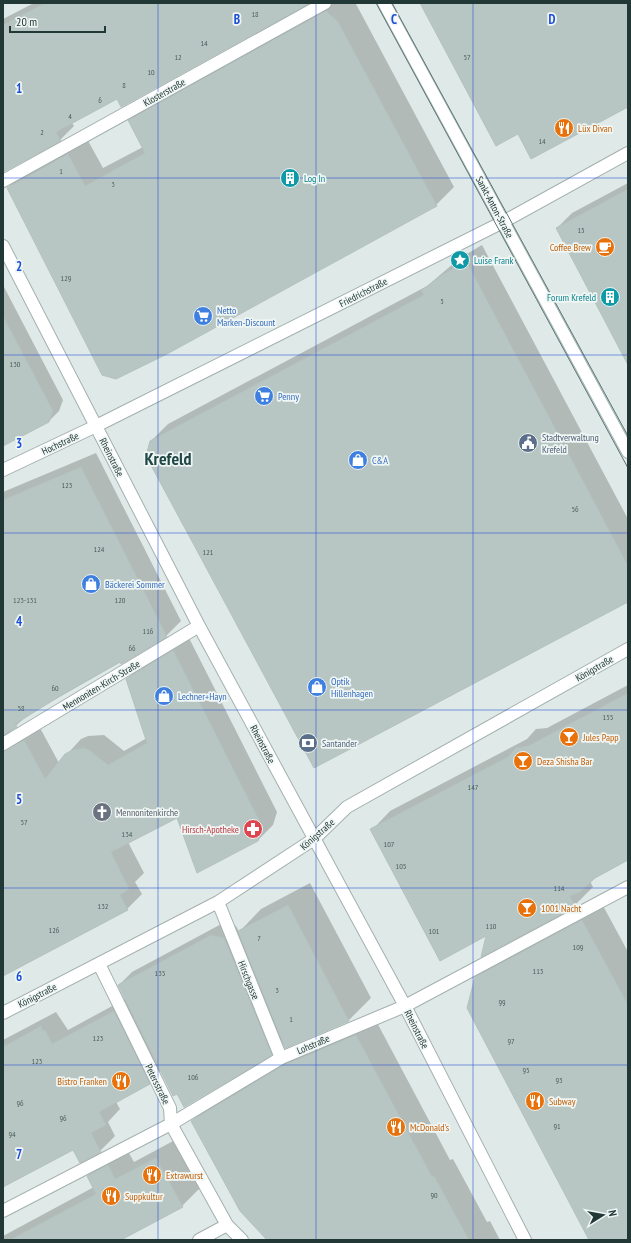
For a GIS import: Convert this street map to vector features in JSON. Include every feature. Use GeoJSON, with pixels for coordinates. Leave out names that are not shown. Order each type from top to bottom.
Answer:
{"type":"FeatureCollection","features":[{"type":"Feature","properties":{"kind":"street","name":"Klosterstraße"},"geometry":{"type":"LineString","coordinates":[[3,181],[325,3]]}},
{"type":"Feature","properties":{"kind":"street","name":"Sankt-Anton-Straße"},"geometry":{"type":"LineString","coordinates":[[384,3],[628,452]]}},
{"type":"Feature","properties":{"kind":"street","name":"Friedrichstraße"},"geometry":{"type":"LineString","coordinates":[[96,426],[503,222],[628,153]]}},
{"type":"Feature","properties":{"kind":"street","name":"Rheinstraße"},"geometry":{"type":"LineString","coordinates":[[3,246],[199,626],[405,1006],[525,1240]]}},
{"type":"Feature","properties":{"kind":"street","name":"Hochstraße"},"geometry":{"type":"LineString","coordinates":[[3,470],[96,426]]}},
{"type":"Feature","properties":{"kind":"street","name":"Mennoniten-Kirch-Straße"},"geometry":{"type":"LineString","coordinates":[[3,744],[199,626]]}},
{"type":"Feature","properties":{"kind":"street","name":"Königstraße"},"geometry":{"type":"LineString","coordinates":[[3,1013],[218,902],[314,839],[347,807],[628,649]]}},
{"type":"Feature","properties":{"kind":"street","name":"Lohstraße"},"geometry":{"type":"LineString","coordinates":[[3,1211],[171,1124],[281,1058],[405,1006],[628,887]]}},
{"type":"Feature","properties":{"kind":"street","name":"Hirschgasse"},"geometry":{"type":"LineString","coordinates":[[218,902],[281,1058]]}},
{"type":"Feature","properties":{"kind":"street","name":"Petersstraße"},"geometry":{"type":"LineString","coordinates":[[99,964],[170,1108],[171,1124],[227,1225],[242,1240]]}},
{"type":"Feature","properties":{"kind":"street"},"geometry":{"type":"LineString","coordinates":[[199,1240],[227,1225]]}},
{"type":"Feature","properties":{"kind":"building"},"geometry":{"type":"Polygon","coordinates":[[[45,3],[310,3],[121,107],[117,99],[56,132],[61,141],[3,172],[3,25],[45,3]]]}},
{"type":"Feature","properties":{"kind":"building"},"geometry":{"type":"Polygon","coordinates":[[[420,3],[628,3],[628,107],[531,159],[518,134],[496,146],[420,3]]]}},
{"type":"Feature","properties":{"kind":"building","name":"Log In"},"geometry":{"type":"Polygon","coordinates":[[[326,11],[338,22],[437,206],[167,354],[116,379],[102,375],[7,188],[68,154],[85,186],[145,153],[128,120],[326,11]]]}},
{"type":"Feature","properties":{"kind":"building","name":"Forum Krefeld"},"geometry":{"type":"Polygon","coordinates":[[[628,189],[628,365],[556,228],[628,189]]]}},
{"type":"Feature","properties":{"kind":"building"},"geometry":{"type":"Polygon","coordinates":[[[466,261],[628,566],[628,602],[314,768],[146,456],[150,441],[424,295],[421,291],[442,275],[466,261]]]}},
{"type":"Feature","properties":{"kind":"building"},"geometry":{"type":"Polygon","coordinates":[[[3,316],[53,411],[49,422],[3,446],[3,316]]]}},
{"type":"Feature","properties":{"kind":"building"},"geometry":{"type":"Polygon","coordinates":[[[81,467],[167,637],[121,664],[120,662],[60,696],[15,724],[17,727],[3,735],[3,500],[81,467]]]}},
{"type":"Feature","properties":{"kind":"building"},"geometry":{"type":"Polygon","coordinates":[[[173,650],[263,828],[258,841],[197,873],[177,818],[111,852],[129,889],[120,895],[128,910],[3,976],[3,751],[24,740],[45,779],[65,754],[73,750],[84,748],[89,750],[108,765],[147,743],[126,679],[173,650]]]}},
{"type":"Feature","properties":{"kind":"building"},"geometry":{"type":"Polygon","coordinates":[[[628,693],[628,860],[595,878],[580,892],[570,896],[575,907],[481,957],[486,936],[440,961],[370,829],[508,757],[516,748],[528,746],[628,693]]]}},
{"type":"Feature","properties":{"kind":"building"},"geometry":{"type":"Polygon","coordinates":[[[288,905],[349,1021],[285,1048],[238,931],[288,905]]]}},
{"type":"Feature","properties":{"kind":"building"},"geometry":{"type":"Polygon","coordinates":[[[582,920],[628,1005],[628,1240],[589,1240],[467,1008],[475,977],[582,920]]]}},
{"type":"Feature","properties":{"kind":"building"},"geometry":{"type":"Polygon","coordinates":[[[211,935],[224,938],[272,1055],[184,1107],[177,1094],[173,1096],[118,985],[211,935]]]}},
{"type":"Feature","properties":{"kind":"building"},"geometry":{"type":"Polygon","coordinates":[[[114,1011],[150,1084],[99,1112],[106,1125],[91,1133],[101,1152],[80,1163],[73,1150],[3,1187],[3,1047],[41,1026],[43,1031],[45,1030],[52,1044],[114,1011]]]}},
{"type":"Feature","properties":{"kind":"building"},"geometry":{"type":"Polygon","coordinates":[[[356,1035],[432,1177],[434,1176],[469,1240],[267,1240],[240,1211],[191,1121],[284,1065],[356,1035]]]}},
{"type":"Feature","properties":{"kind":"building"},"geometry":{"type":"Polygon","coordinates":[[[156,1158],[183,1207],[121,1240],[10,1240],[96,1194],[87,1176],[108,1165],[115,1179],[156,1158]]]}},
{"type":"Feature","properties":{"kind":"tram line"},"geometry":{"type":"LineString","coordinates":[[376,3],[628,468]]}},
{"type":"Feature","properties":{"kind":"tram line"},"geometry":{"type":"LineString","coordinates":[[392,3],[628,436]]}},
{"type":"Feature","properties":{"kind":"place","name":"Lüx Divan"},"geometry":{"type":"Point","coordinates":[564,128]}},
{"type":"Feature","properties":{"kind":"place","name":"Log In"},"geometry":{"type":"Point","coordinates":[290,178]}},
{"type":"Feature","properties":{"kind":"place","name":"Coffee Brew"},"geometry":{"type":"Point","coordinates":[605,247]}},
{"type":"Feature","properties":{"kind":"place","name":"Luise Frank"},"geometry":{"type":"Point","coordinates":[460,260]}},
{"type":"Feature","properties":{"kind":"place","name":"Forum Krefeld"},"geometry":{"type":"Point","coordinates":[610,297]}},
{"type":"Feature","properties":{"kind":"place","name":"Netto Marken-Discount"},"geometry":{"type":"Point","coordinates":[203,316]}},
{"type":"Feature","properties":{"kind":"place","name":"Penny"},"geometry":{"type":"Point","coordinates":[264,396]}},
{"type":"Feature","properties":{"kind":"place","name":"Stadtverwaltung Krefeld"},"geometry":{"type":"Point","coordinates":[528,443]}},
{"type":"Feature","properties":{"kind":"place","name":"C&A"},"geometry":{"type":"Point","coordinates":[358,460]}},
{"type":"Feature","properties":{"kind":"place","name":"Bäckerei Sommer"},"geometry":{"type":"Point","coordinates":[91,584]}},
{"type":"Feature","properties":{"kind":"place","name":"Optik Hillenhagen"},"geometry":{"type":"Point","coordinates":[317,687]}},
{"type":"Feature","properties":{"kind":"place","name":"Lechner+Hayn"},"geometry":{"type":"Point","coordinates":[164,696]}},
{"type":"Feature","properties":{"kind":"place","name":"Jules Papp"},"geometry":{"type":"Point","coordinates":[569,737]}},
{"type":"Feature","properties":{"kind":"place","name":"Santander"},"geometry":{"type":"Point","coordinates":[308,743]}},
{"type":"Feature","properties":{"kind":"place","name":"Deza Shisha Bar"},"geometry":{"type":"Point","coordinates":[523,761]}},
{"type":"Feature","properties":{"kind":"place","name":"Mennonitenkirche"},"geometry":{"type":"Point","coordinates":[102,812]}},
{"type":"Feature","properties":{"kind":"place","name":"Hirsch-Apotheke"},"geometry":{"type":"Point","coordinates":[253,829]}},
{"type":"Feature","properties":{"kind":"place","name":"1001 Nacht"},"geometry":{"type":"Point","coordinates":[527,908]}},
{"type":"Feature","properties":{"kind":"place","name":"Bistro Franken"},"geometry":{"type":"Point","coordinates":[121,1081]}},
{"type":"Feature","properties":{"kind":"place","name":"Subway"},"geometry":{"type":"Point","coordinates":[535,1101]}},
{"type":"Feature","properties":{"kind":"place","name":"McDonald's"},"geometry":{"type":"Point","coordinates":[396,1127]}},
{"type":"Feature","properties":{"kind":"place","name":"Extrawurst"},"geometry":{"type":"Point","coordinates":[152,1175]}},
{"type":"Feature","properties":{"kind":"place","name":"Suppkultur"},"geometry":{"type":"Point","coordinates":[111,1196]}},
{"type":"Feature","properties":{"kind":"district","name":"Krefeld"},"geometry":{"type":"Point","coordinates":[168,459]}}]}
